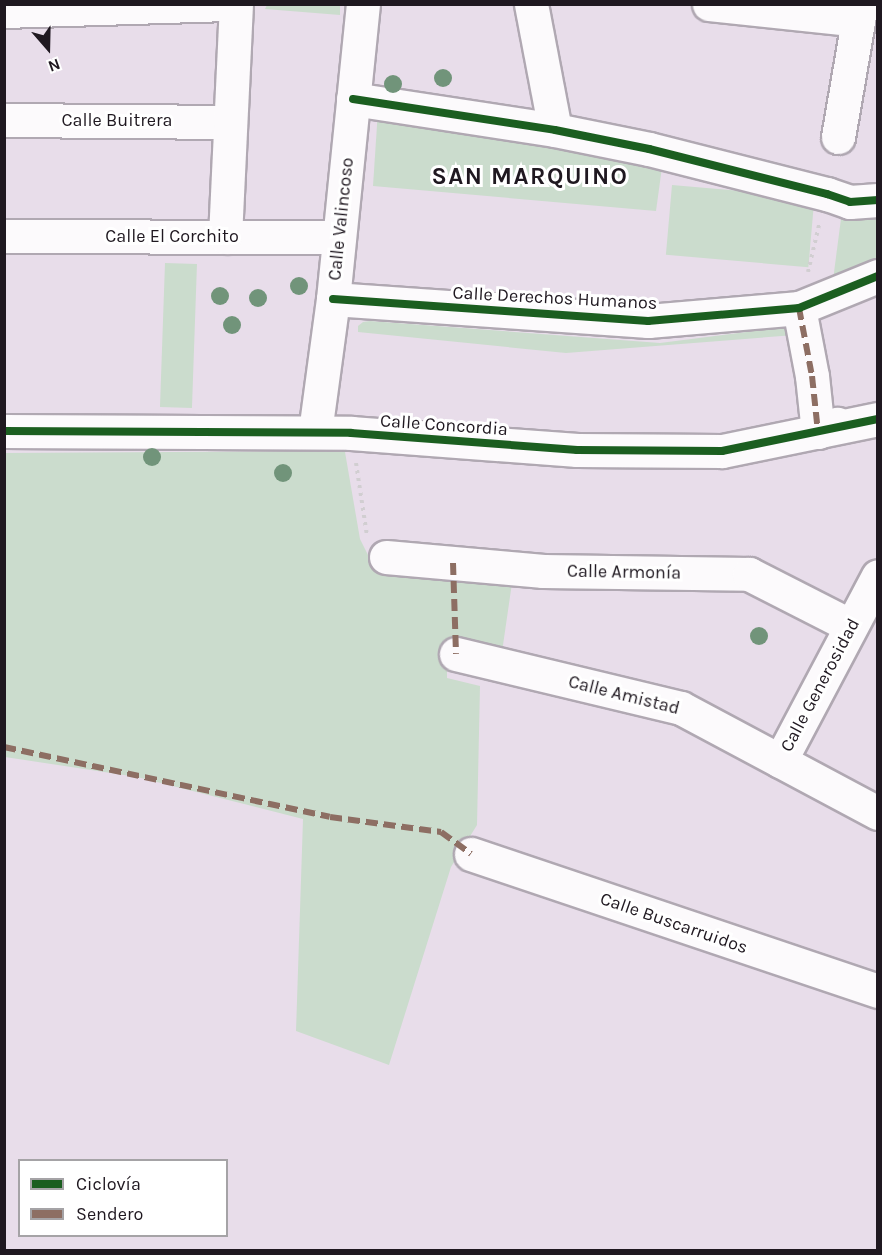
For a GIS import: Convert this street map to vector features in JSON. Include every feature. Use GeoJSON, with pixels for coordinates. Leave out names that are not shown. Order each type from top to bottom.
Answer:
{"type":"FeatureCollection","features":[{"type":"Feature","properties":{"kind":"street"},"geometry":{"type":"LineString","coordinates":[[4,10],[228,4]]}},
{"type":"Feature","properties":{"kind":"street"},"geometry":{"type":"LineString","coordinates":[[225,237],[236,4]]}},
{"type":"Feature","properties":{"kind":"street","name":"Calle Valincoso"},"geometry":{"type":"LineString","coordinates":[[315,432],[333,299],[363,4]]}},
{"type":"Feature","properties":{"kind":"street"},"geometry":{"type":"LineString","coordinates":[[531,4],[555,130]]}},
{"type":"Feature","properties":{"kind":"street"},"geometry":{"type":"LineString","coordinates":[[709,4],[860,12],[838,137]]}},
{"type":"Feature","properties":{"kind":"street"},"geometry":{"type":"LineString","coordinates":[[353,99],[555,130],[649,149],[827,194],[850,202],[878,200]]}},
{"type":"Feature","properties":{"kind":"street","name":"Calle Buitrera"},"geometry":{"type":"LineString","coordinates":[[4,120],[230,122]]}},
{"type":"Feature","properties":{"kind":"street","name":"Calle El Corchito"},"geometry":{"type":"LineString","coordinates":[[4,236],[339,237]]}},
{"type":"Feature","properties":{"kind":"street","name":"Calle Derechos Humanos"},"geometry":{"type":"LineString","coordinates":[[333,299],[648,321],[799,308],[878,276]]}},
{"type":"Feature","properties":{"kind":"street"},"geometry":{"type":"LineString","coordinates":[[799,308],[812,376],[818,432],[878,407]]}},
{"type":"Feature","properties":{"kind":"street","name":"Calle Concordia"},"geometry":{"type":"LineString","coordinates":[[4,431],[351,433],[577,450],[722,451],[878,419]]}},
{"type":"Feature","properties":{"kind":"street","name":"Calle Armonía"},"geometry":{"type":"LineString","coordinates":[[386,557],[543,571],[749,574],[851,626]]}},
{"type":"Feature","properties":{"kind":"street","name":"Calle Generosidad"},"geometry":{"type":"LineString","coordinates":[[780,761],[878,576]]}},
{"type":"Feature","properties":{"kind":"street","name":"Calle Amistad"},"geometry":{"type":"LineString","coordinates":[[456,654],[681,708],[878,813]]}},
{"type":"Feature","properties":{"kind":"street","name":"Calle Buscarruidos"},"geometry":{"type":"LineString","coordinates":[[471,854],[878,991]]}},
{"type":"Feature","properties":{"kind":"path"},"geometry":{"type":"LineString","coordinates":[[351,433],[368,539],[386,557]]}},
{"type":"Feature","properties":{"kind":"green space"},"geometry":{"type":"Polygon","coordinates":[[[267,4],[340,5],[340,15],[265,9],[267,4]]]}},
{"type":"Feature","properties":{"kind":"green space"},"geometry":{"type":"Polygon","coordinates":[[[378,110],[663,160],[656,211],[373,186],[378,110]]]}},
{"type":"Feature","properties":{"kind":"green space"},"geometry":{"type":"Polygon","coordinates":[[[672,185],[814,197],[808,267],[666,255],[672,185]]]}},
{"type":"Feature","properties":{"kind":"green space"},"geometry":{"type":"Polygon","coordinates":[[[877,208],[877,267],[833,280],[842,211],[877,208]]]}},
{"type":"Feature","properties":{"kind":"green space"},"geometry":{"type":"Polygon","coordinates":[[[165,263],[197,264],[192,408],[160,407],[165,263]]]}},
{"type":"Feature","properties":{"kind":"green space"},"geometry":{"type":"Polygon","coordinates":[[[791,320],[795,335],[566,353],[358,332],[358,326],[370,321],[660,343],[754,331],[791,320]]]}},
{"type":"Feature","properties":{"kind":"green space"},"geometry":{"type":"Polygon","coordinates":[[[345,452],[360,539],[372,563],[512,583],[502,652],[447,646],[447,678],[480,686],[477,825],[451,867],[389,1065],[296,1031],[303,819],[137,777],[5,757],[4,453],[345,452]]]}},
{"type":"Feature","properties":{"kind":"marked path"},"geometry":{"type":"LineString","coordinates":[[799,308],[812,376],[818,432]]}},
{"type":"Feature","properties":{"kind":"marked path"},"geometry":{"type":"LineString","coordinates":[[453,563],[456,654]]}},
{"type":"Feature","properties":{"kind":"marked path"},"geometry":{"type":"LineString","coordinates":[[4,747],[330,817],[441,832],[471,854]]}},
{"type":"Feature","properties":{"kind":"cycle path"},"geometry":{"type":"LineString","coordinates":[[353,99],[555,130],[649,149],[827,194],[850,202],[878,200]]}},
{"type":"Feature","properties":{"kind":"cycle path"},"geometry":{"type":"LineString","coordinates":[[333,299],[648,321],[799,308],[878,276]]}},
{"type":"Feature","properties":{"kind":"cycle path"},"geometry":{"type":"LineString","coordinates":[[4,431],[351,433],[577,450],[722,451],[878,419]]}},
{"type":"Feature","properties":{"kind":"district","name":"SAN MARQUINO"},"geometry":{"type":"Point","coordinates":[530,177]}}]}
